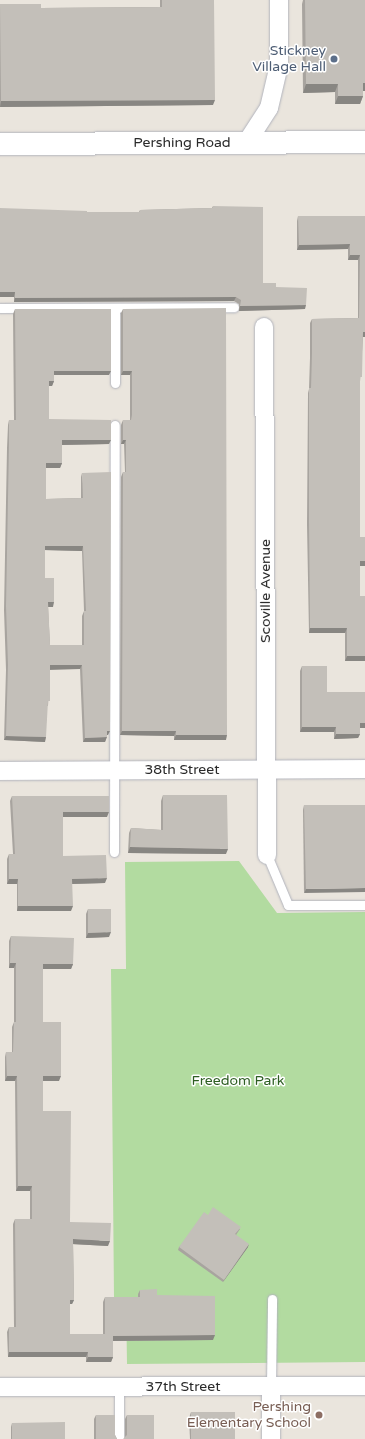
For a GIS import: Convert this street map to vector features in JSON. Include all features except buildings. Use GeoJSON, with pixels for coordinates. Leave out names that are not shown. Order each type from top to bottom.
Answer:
{"type":"FeatureCollection","features":[{"type":"Feature","properties":{"kind":"main road","name":"Pershing Road"},"geometry":{"type":"LineString","coordinates":[[0,144],[365,142]]}},
{"type":"Feature","properties":{"kind":"street"},"geometry":{"type":"LineString","coordinates":[[247,142],[269,108],[279,65],[279,0]]}},
{"type":"Feature","properties":{"kind":"street","name":"Scoville Avenue"},"geometry":{"type":"LineString","coordinates":[[264,327],[267,855]]}},
{"type":"Feature","properties":{"kind":"street","name":"38th Street"},"geometry":{"type":"LineString","coordinates":[[0,771],[365,769]]}},
{"type":"Feature","properties":{"kind":"street","name":"37th Street"},"geometry":{"type":"LineString","coordinates":[[0,1387],[365,1386]]}},
{"type":"Feature","properties":{"kind":"street"},"geometry":{"type":"LineString","coordinates":[[271,1387],[271,1439]]}},
{"type":"Feature","properties":{"kind":"lane"},"geometry":{"type":"LineString","coordinates":[[0,308],[234,307]]}},
{"type":"Feature","properties":{"kind":"lane"},"geometry":{"type":"LineString","coordinates":[[115,308],[115,383]]}},
{"type":"Feature","properties":{"kind":"lane"},"geometry":{"type":"LineString","coordinates":[[114,852],[115,425]]}},
{"type":"Feature","properties":{"kind":"lane"},"geometry":{"type":"LineString","coordinates":[[267,855],[288,905],[365,905]]}},
{"type":"Feature","properties":{"kind":"lane"},"geometry":{"type":"LineString","coordinates":[[271,1387],[272,1300]]}},
{"type":"Feature","properties":{"kind":"lane"},"geometry":{"type":"LineString","coordinates":[[119,1387],[119,1439]]}},
{"type":"Feature","properties":{"kind":"green space","name":"Freedom Park"},"geometry":{"type":"Polygon","coordinates":[[[239,861],[277,913],[365,912],[365,1362],[127,1364],[126,1298],[114,1298],[111,969],[126,969],[125,862],[239,861]]]}},
{"type":"Feature","properties":{"kind":"place","name":"Stickney Village Hall"},"geometry":{"type":"Point","coordinates":[334,59]}},
{"type":"Feature","properties":{"kind":"place","name":"Pershing Elementary School"},"geometry":{"type":"Point","coordinates":[319,1415]}}]}
